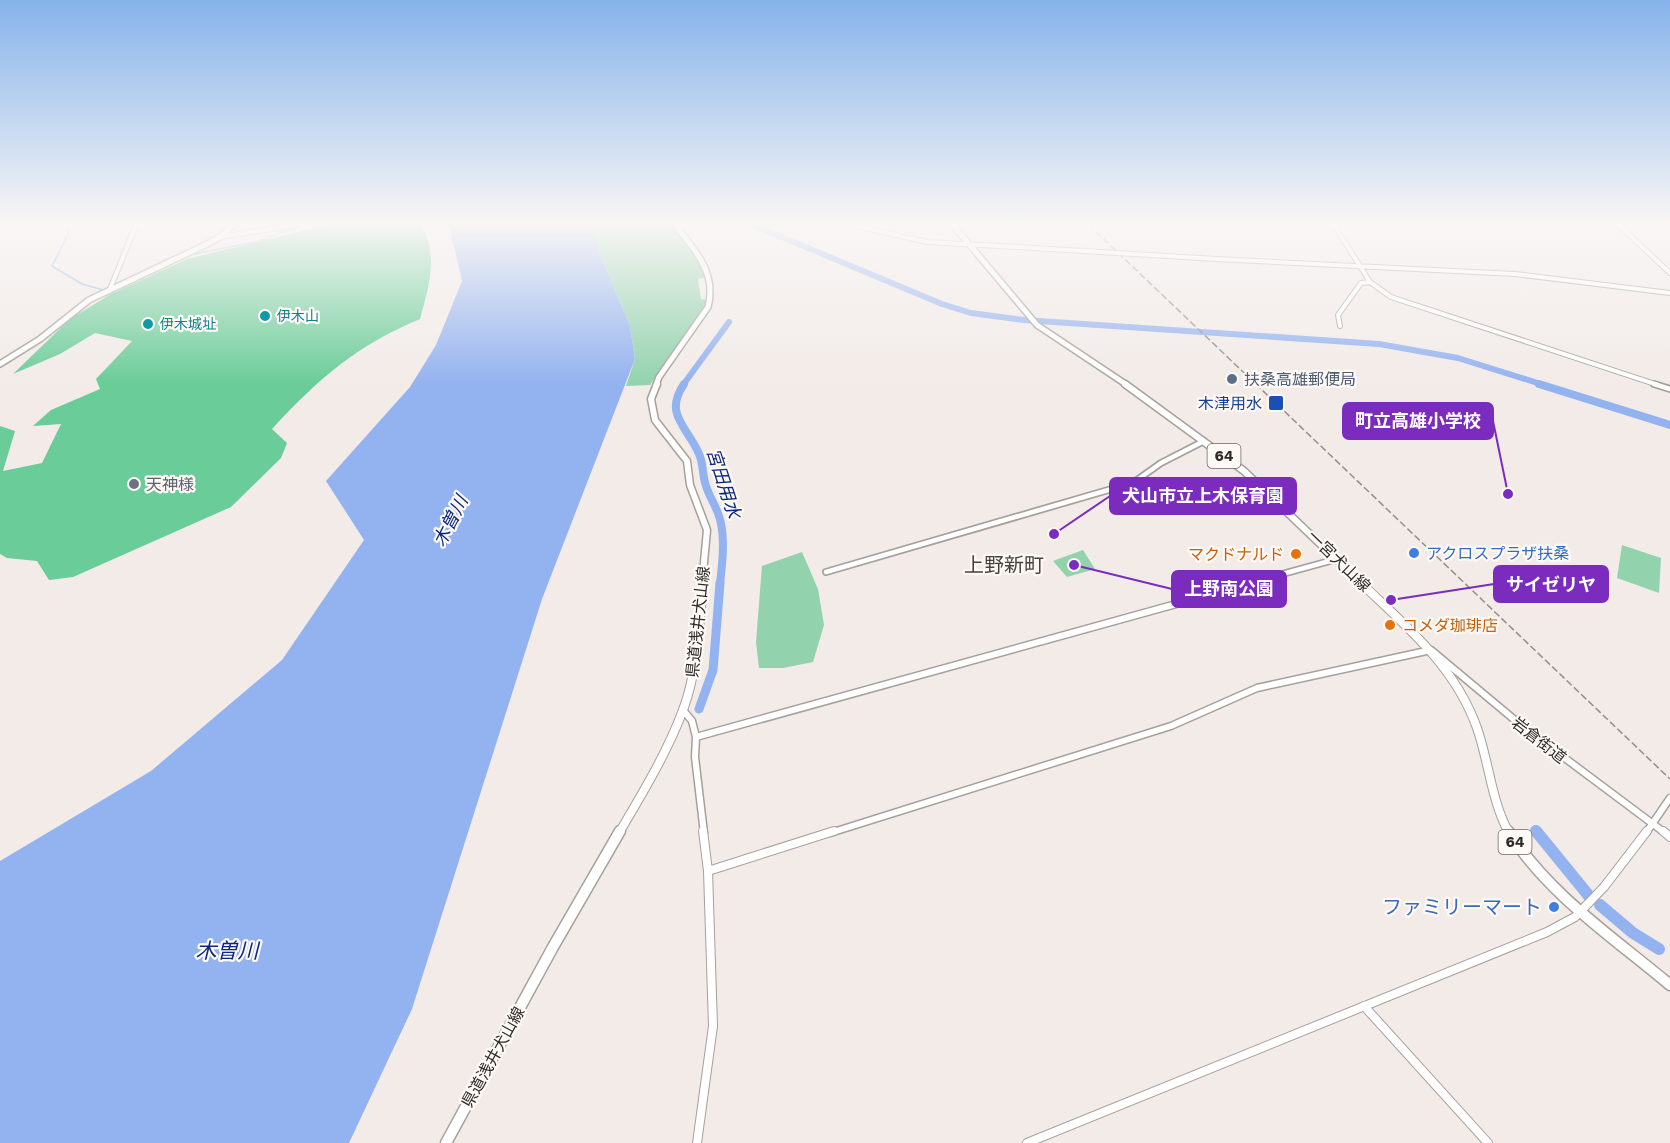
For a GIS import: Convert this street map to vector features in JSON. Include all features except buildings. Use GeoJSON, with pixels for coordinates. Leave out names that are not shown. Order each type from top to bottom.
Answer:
{"type":"FeatureCollection","features":[{"type":"Feature","properties":{"kind":"main road"},"geometry":{"type":"LineString","coordinates":[[0,364],[46,335],[83,305],[133,278]]}},
{"type":"Feature","properties":{"kind":"main road","name":"県道浅井犬山線"},"geometry":{"type":"LineString","coordinates":[[446,1143],[553,947],[662,758],[683,710],[696,659],[706,530],[690,485],[687,461],[655,420],[651,399],[659,378],[708,307],[711,295],[709,278]]}},
{"type":"Feature","properties":{"kind":"main road","name":"一宮犬山線"},"geometry":{"type":"LineString","coordinates":[[997,278],[1037,325],[1124,383],[1244,471],[1431,650],[1469,707],[1481,741],[1496,802],[1508,832],[1536,871],[1670,985]]}},
{"type":"Feature","properties":{"kind":"street"},"geometry":{"type":"LineString","coordinates":[[110,289],[113,278]]}},
{"type":"Feature","properties":{"kind":"street"},"geometry":{"type":"LineString","coordinates":[[1367,278],[1382,292],[1404,303],[1670,388]]}},
{"type":"Feature","properties":{"kind":"street"},"geometry":{"type":"LineString","coordinates":[[1550,278],[1670,293]]}},
{"type":"Feature","properties":{"kind":"street"},"geometry":{"type":"LineString","coordinates":[[1340,326],[1338,315],[1361,283],[1370,282]]}},
{"type":"Feature","properties":{"kind":"street"},"geometry":{"type":"LineString","coordinates":[[826,572],[1122,486],[1137,480],[1161,463],[1204,441]]}},
{"type":"Feature","properties":{"kind":"street"},"geometry":{"type":"LineString","coordinates":[[696,737],[1337,559]]}},
{"type":"Feature","properties":{"kind":"street"},"geometry":{"type":"LineString","coordinates":[[708,870],[1117,744],[1171,726],[1257,688],[1431,650]]}},
{"type":"Feature","properties":{"kind":"street","name":"岩倉街道"},"geometry":{"type":"LineString","coordinates":[[1431,650],[1522,726],[1670,837]]}},
{"type":"Feature","properties":{"kind":"street"},"geometry":{"type":"LineString","coordinates":[[683,710],[692,721],[696,737],[695,757],[708,870],[713,1026],[696,1143]]}},
{"type":"Feature","properties":{"kind":"street"},"geometry":{"type":"LineString","coordinates":[[1027,1143],[1547,932],[1582,912],[1620,869],[1670,798]]}},
{"type":"Feature","properties":{"kind":"street"},"geometry":{"type":"LineString","coordinates":[[1364,1006],[1488,1143]]}},
{"type":"Feature","properties":{"kind":"green space"},"geometry":{"type":"Polygon","coordinates":[[[145,278],[429,278],[420,319],[377,340],[340,365],[306,394],[272,429],[287,443],[281,458],[231,507],[73,577],[49,580],[37,561],[7,558],[0,554],[0,426],[15,431],[3,471],[42,463],[61,424],[33,426],[51,410],[100,389],[96,379],[132,341],[95,333],[60,354],[13,374],[70,319],[111,294],[145,278]]]}},
{"type":"Feature","properties":{"kind":"green space"},"geometry":{"type":"Polygon","coordinates":[[[610,278],[702,278],[698,279],[701,299],[708,300],[650,385],[626,386],[635,359],[630,326],[610,278]]]}},
{"type":"Feature","properties":{"kind":"green space"},"geometry":{"type":"Polygon","coordinates":[[[1622,545],[1661,558],[1659,593],[1617,578],[1622,545]]]}},
{"type":"Feature","properties":{"kind":"green space"},"geometry":{"type":"Polygon","coordinates":[[[1083,550],[1095,569],[1067,577],[1053,561],[1083,550]]]}},
{"type":"Feature","properties":{"kind":"green space"},"geometry":{"type":"Polygon","coordinates":[[[802,552],[818,589],[824,625],[813,662],[783,668],[759,668],[756,642],[762,566],[802,552]]]}},
{"type":"Feature","properties":{"kind":"water","name":"木曽川"},"geometry":{"type":"Polygon","coordinates":[[[461,278],[610,278],[630,326],[635,359],[542,599],[412,1009],[349,1143],[0,1143],[0,861],[151,771],[282,660],[364,540],[326,481],[410,387],[436,345],[461,278]]]}},
{"type":"Feature","properties":{"kind":"waterway"},"geometry":{"type":"LineString","coordinates":[[73,278],[82,284],[103,290]]}},
{"type":"Feature","properties":{"kind":"waterway","name":"木津用水"},"geometry":{"type":"LineString","coordinates":[[881,278],[942,304],[971,313],[1024,320],[1379,344],[1458,358],[1544,385]]}},
{"type":"Feature","properties":{"kind":"waterway","name":"宮田用水"},"geometry":{"type":"LineString","coordinates":[[683,385],[729,322]]}},
{"type":"Feature","properties":{"kind":"waterway","name":"宮田用水"},"geometry":{"type":"LineString","coordinates":[[684,384],[678,395],[677,413],[699,454],[706,486],[720,519],[723,546],[720,584]]}},
{"type":"Feature","properties":{"kind":"waterway","name":"木津用水"},"geometry":{"type":"LineString","coordinates":[[1539,384],[1670,425]]}},
{"type":"Feature","properties":{"kind":"waterway","name":"宮田用水"},"geometry":{"type":"LineString","coordinates":[[699,709],[713,670],[720,583]]}},
{"type":"Feature","properties":{"kind":"waterway"},"geometry":{"type":"LineString","coordinates":[[1538,833],[1536,831],[1589,896]]}},
{"type":"Feature","properties":{"kind":"waterway"},"geometry":{"type":"LineString","coordinates":[[1600,905],[1633,933],[1659,949]]}},
{"type":"Feature","properties":{"kind":"railway"},"geometry":{"type":"LineString","coordinates":[[1145,278],[1670,779]]}},
{"type":"Feature","properties":{"kind":"place","name":"伊木山"},"geometry":{"type":"Point","coordinates":[265,316]}},
{"type":"Feature","properties":{"kind":"place","name":"伊木城址"},"geometry":{"type":"Point","coordinates":[148,324]}},
{"type":"Feature","properties":{"kind":"place","name":"扶桑高雄郵便局"},"geometry":{"type":"Point","coordinates":[1232,379]}},
{"type":"Feature","properties":{"kind":"place","name":"木津用水"},"geometry":{"type":"Point","coordinates":[1276,403]}},
{"type":"Feature","properties":{"kind":"place","name":"天神様"},"geometry":{"type":"Point","coordinates":[134,484]}},
{"type":"Feature","properties":{"kind":"place","name":"町立高雄小学校"},"geometry":{"type":"Point","coordinates":[1508,494]}},
{"type":"Feature","properties":{"kind":"place","name":"犬山市立上木保育園"},"geometry":{"type":"Point","coordinates":[1054,534]}},
{"type":"Feature","properties":{"kind":"place","name":"アクロスプラザ扶桑"},"geometry":{"type":"Point","coordinates":[1414,553]}},
{"type":"Feature","properties":{"kind":"place","name":"マクドナルド"},"geometry":{"type":"Point","coordinates":[1296,554]}},
{"type":"Feature","properties":{"kind":"place","name":"上野南公園"},"geometry":{"type":"Point","coordinates":[1074,565]}},
{"type":"Feature","properties":{"kind":"place","name":"サイゼリヤ"},"geometry":{"type":"Point","coordinates":[1391,600]}},
{"type":"Feature","properties":{"kind":"place","name":"コメダ珈琲店"},"geometry":{"type":"Point","coordinates":[1390,625]}},
{"type":"Feature","properties":{"kind":"place","name":"ファミリーマート"},"geometry":{"type":"Point","coordinates":[1554,907]}},
{"type":"Feature","properties":{"kind":"district","name":"上野新町"},"geometry":{"type":"Point","coordinates":[1004,565]}}]}
